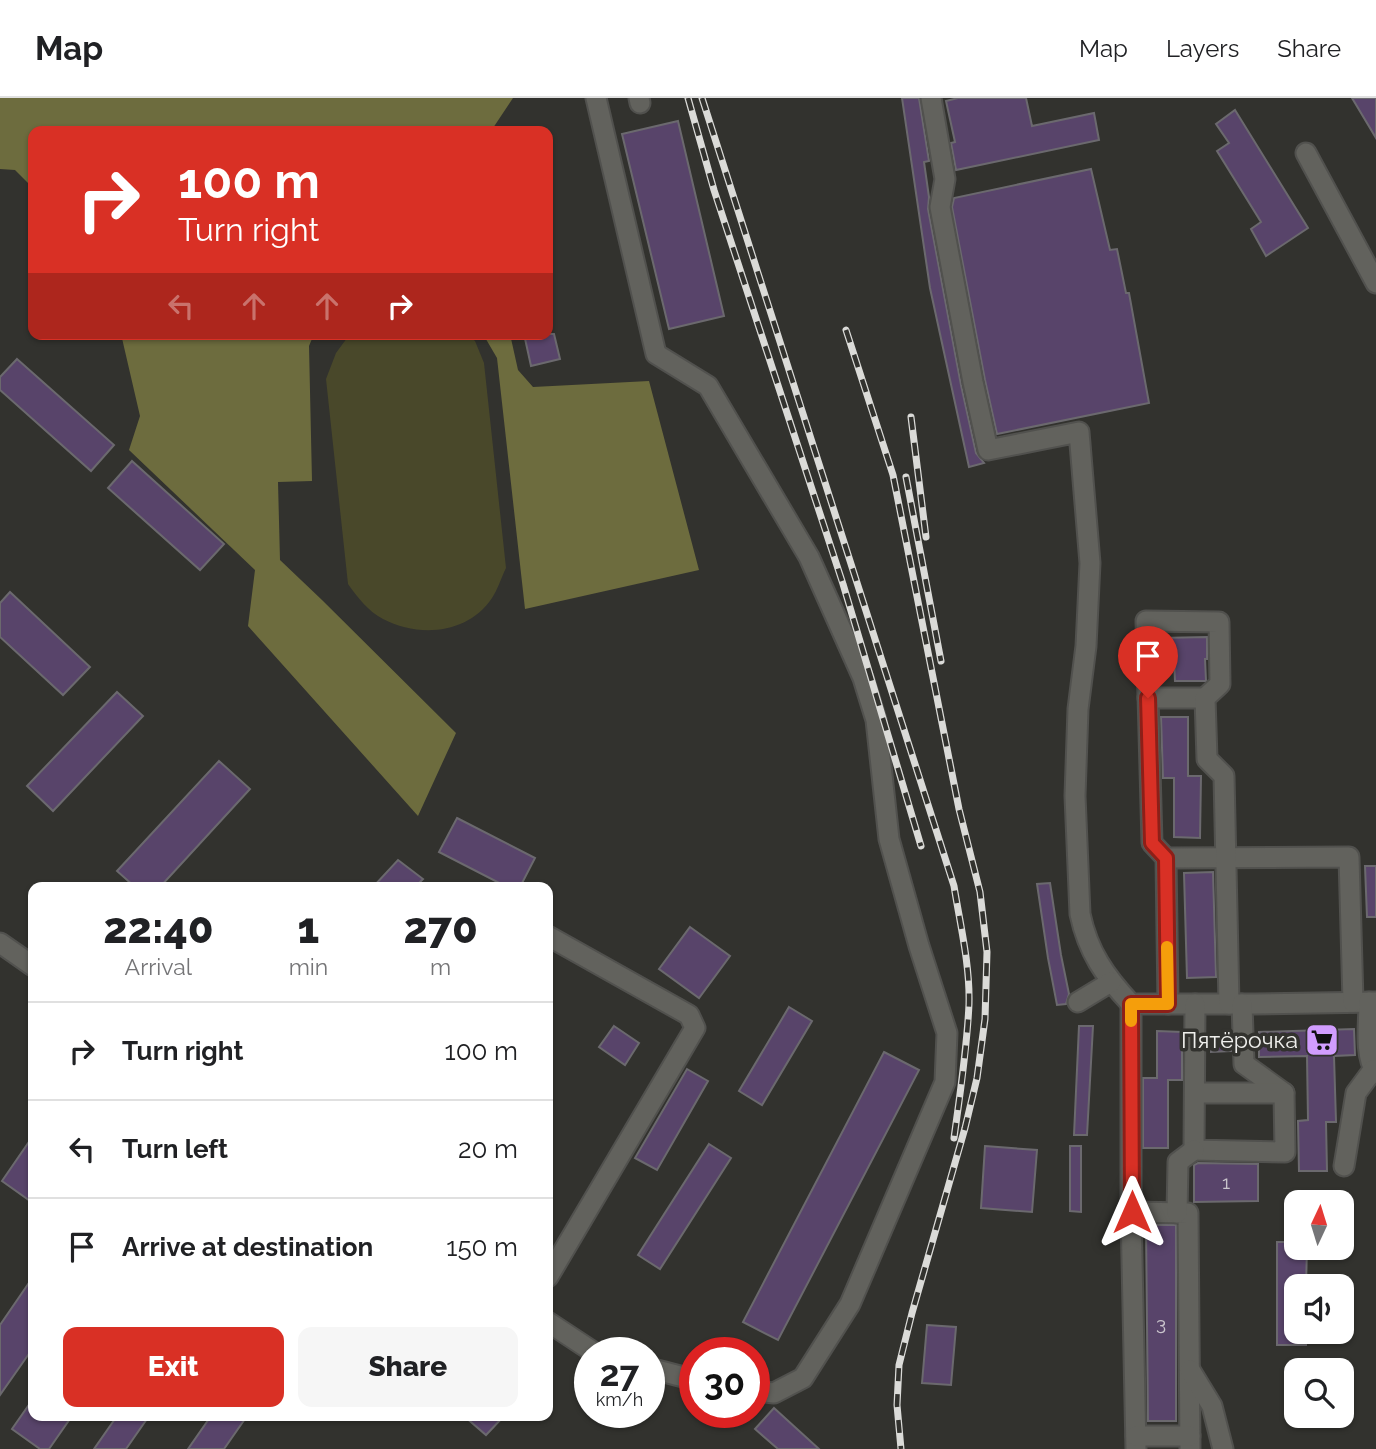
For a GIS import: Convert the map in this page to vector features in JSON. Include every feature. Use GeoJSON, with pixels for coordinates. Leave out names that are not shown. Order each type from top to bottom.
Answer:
{"type":"FeatureCollection","features":[{"type":"Feature","properties":{"kind":"street"},"geometry":{"type":"LineString","coordinates":[[596,98],[656,354],[708,386],[809,556],[863,678],[876,720],[889,839],[947,1033],[945,1082],[850,1304],[803,1378],[770,1393]]}},
{"type":"Feature","properties":{"kind":"street"},"geometry":{"type":"LineString","coordinates":[[931,98],[945,179],[940,207],[972,382],[988,450],[1079,432],[1090,563],[1086,646],[1077,709],[1075,796],[1078,893],[1084,932],[1094,954],[1111,982],[1131,1004],[1132,1212],[1136,1443],[1190,1443],[1188,1213],[1132,1212]]}},
{"type":"Feature","properties":{"kind":"street"},"geometry":{"type":"LineString","coordinates":[[1306,153],[1376,283]]}},
{"type":"Feature","properties":{"kind":"street"},"geometry":{"type":"LineString","coordinates":[[1148,698],[1205,698],[1220,684],[1219,622],[1146,621],[1148,698],[1152,843],[1166,858],[1168,1004]]}},
{"type":"Feature","properties":{"kind":"street"},"geometry":{"type":"LineString","coordinates":[[1205,698],[1207,759],[1224,776],[1226,858],[1236,1004],[1244,1064],[1284,1093]]}},
{"type":"Feature","properties":{"kind":"street"},"geometry":{"type":"LineString","coordinates":[[1166,858],[1349,857],[1366,1002],[1369,1053],[1375,1072],[1356,1093],[1345,1166]]}},
{"type":"Feature","properties":{"kind":"street"},"geometry":{"type":"LineString","coordinates":[[553,939],[689,1015],[695,1028],[553,1269]]}},
{"type":"Feature","properties":{"kind":"street"},"geometry":{"type":"LineString","coordinates":[[0,943],[28,963]]}},
{"type":"Feature","properties":{"kind":"street"},"geometry":{"type":"LineString","coordinates":[[1078,1002],[1111,982]]}},
{"type":"Feature","properties":{"kind":"street"},"geometry":{"type":"LineString","coordinates":[[1131,1004],[1366,1002]]}},
{"type":"Feature","properties":{"kind":"street"},"geometry":{"type":"LineString","coordinates":[[1195,1004],[1195,1150]]}},
{"type":"Feature","properties":{"kind":"street"},"geometry":{"type":"LineString","coordinates":[[1195,1093],[1284,1093]]}},
{"type":"Feature","properties":{"kind":"street"},"geometry":{"type":"LineString","coordinates":[[1177,1213],[1178,1162],[1195,1150],[1285,1152],[1284,1093]]}},
{"type":"Feature","properties":{"kind":"street"},"geometry":{"type":"LineString","coordinates":[[553,1325],[574,1339]]}},
{"type":"Feature","properties":{"kind":"street"},"geometry":{"type":"LineString","coordinates":[[1190,1370],[1212,1406],[1223,1449]]}},
{"type":"Feature","properties":{"kind":"shaded area"},"geometry":{"type":"Polygon","coordinates":[[[0,98],[513,98],[494,126],[28,126],[28,183],[15,170],[0,169],[0,98]]]}},
{"type":"Feature","properties":{"kind":"shaded area"},"geometry":{"type":"Polygon","coordinates":[[[122,340],[312,340],[309,346],[312,481],[278,482],[280,560],[456,733],[418,816],[248,626],[255,570],[129,450],[140,416],[122,340]]]}},
{"type":"Feature","properties":{"kind":"shaded area"},"geometry":{"type":"Polygon","coordinates":[[[346,340],[475,341],[484,363],[506,568],[494,595],[482,610],[470,619],[442,629],[412,629],[397,625],[373,612],[348,584],[326,379],[336,353],[346,340]]]}},
{"type":"Feature","properties":{"kind":"shaded area"},"geometry":{"type":"Polygon","coordinates":[[[486,340],[511,340],[518,370],[533,387],[649,381],[699,570],[525,609],[497,358],[486,340]]]}},
{"type":"Feature","properties":{"kind":"building"},"geometry":{"type":"Polygon","coordinates":[[[902,98],[919,98],[929,161],[924,162],[928,209],[961,385],[976,453],[984,463],[969,467],[930,288],[902,98]]]}},
{"type":"Feature","properties":{"kind":"building"},"geometry":{"type":"Polygon","coordinates":[[[958,98],[1026,98],[1032,126],[1094,113],[1099,140],[956,170],[951,143],[955,142],[946,101],[958,98]]]}},
{"type":"Feature","properties":{"kind":"building"},"geometry":{"type":"Polygon","coordinates":[[[1352,98],[1376,98],[1376,138],[1352,98]]]}},
{"type":"Feature","properties":{"kind":"building"},"geometry":{"type":"Polygon","coordinates":[[[1235,110],[1308,228],[1266,256],[1251,229],[1261,222],[1217,151],[1229,143],[1216,124],[1235,110]]]}},
{"type":"Feature","properties":{"kind":"building"},"geometry":{"type":"Polygon","coordinates":[[[678,121],[724,316],[669,329],[622,134],[678,121]]]}},
{"type":"Feature","properties":{"kind":"building"},"geometry":{"type":"Polygon","coordinates":[[[1091,169],[1110,250],[1117,249],[1126,293],[1129,293],[1149,403],[997,434],[952,207],[954,198],[1091,169]]]}},
{"type":"Feature","properties":{"kind":"building"},"geometry":{"type":"Polygon","coordinates":[[[554,334],[560,359],[531,366],[525,340],[553,340],[554,334]]]}},
{"type":"Feature","properties":{"kind":"building"},"geometry":{"type":"Polygon","coordinates":[[[17,359],[114,445],[91,471],[0,390],[0,377],[17,359]]]}},
{"type":"Feature","properties":{"kind":"building"},"geometry":{"type":"Polygon","coordinates":[[[132,461],[224,544],[200,570],[108,488],[132,461]]]}},
{"type":"Feature","properties":{"kind":"building"},"geometry":{"type":"Polygon","coordinates":[[[10,592],[90,667],[63,695],[0,637],[0,603],[10,592]]]}},
{"type":"Feature","properties":{"kind":"building"},"geometry":{"type":"Polygon","coordinates":[[[1207,637],[1206,681],[1175,681],[1174,660],[1159,660],[1159,638],[1207,637]]]}},
{"type":"Feature","properties":{"kind":"building"},"geometry":{"type":"Polygon","coordinates":[[[117,692],[143,716],[53,811],[27,786],[117,692]]]}},
{"type":"Feature","properties":{"kind":"building"},"geometry":{"type":"Polygon","coordinates":[[[1161,717],[1188,717],[1188,776],[1201,776],[1200,838],[1174,837],[1174,778],[1163,778],[1161,717]]]}},
{"type":"Feature","properties":{"kind":"building"},"geometry":{"type":"Polygon","coordinates":[[[219,761],[250,789],[165,882],[129,882],[117,871],[219,761]]]}},
{"type":"Feature","properties":{"kind":"building"},"geometry":{"type":"Polygon","coordinates":[[[457,818],[535,858],[523,882],[497,882],[439,852],[457,818]]]}},
{"type":"Feature","properties":{"kind":"building"},"geometry":{"type":"Polygon","coordinates":[[[398,860],[423,879],[420,882],[378,882],[398,860]]]}},
{"type":"Feature","properties":{"kind":"building"},"geometry":{"type":"Polygon","coordinates":[[[1365,866],[1376,866],[1376,917],[1367,917],[1365,866]]]}},
{"type":"Feature","properties":{"kind":"building"},"geometry":{"type":"Polygon","coordinates":[[[1213,872],[1216,977],[1187,978],[1184,873],[1213,872]]]}},
{"type":"Feature","properties":{"kind":"building"},"geometry":{"type":"Polygon","coordinates":[[[1050,883],[1069,994],[1066,1004],[1057,1005],[1037,884],[1050,883]]]}},
{"type":"Feature","properties":{"kind":"building"},"geometry":{"type":"Polygon","coordinates":[[[690,927],[730,956],[699,998],[659,969],[690,927]]]}},
{"type":"Feature","properties":{"kind":"building"},"geometry":{"type":"Polygon","coordinates":[[[789,1007],[812,1021],[762,1105],[739,1091],[789,1007]]]}},
{"type":"Feature","properties":{"kind":"building"},"geometry":{"type":"Polygon","coordinates":[[[614,1026],[639,1043],[625,1065],[599,1047],[614,1026]]]}},
{"type":"Feature","properties":{"kind":"building"},"geometry":{"type":"Polygon","coordinates":[[[1079,1026],[1093,1026],[1087,1135],[1074,1135],[1079,1026]]]}},
{"type":"Feature","properties":{"kind":"building"},"geometry":{"type":"Polygon","coordinates":[[[1354,1029],[1355,1055],[1334,1056],[1336,1122],[1326,1122],[1327,1171],[1299,1171],[1298,1121],[1308,1120],[1307,1056],[1259,1057],[1259,1032],[1354,1029]]]}},
{"type":"Feature","properties":{"kind":"building"},"geometry":{"type":"Polygon","coordinates":[[[1157,1031],[1182,1032],[1182,1080],[1168,1080],[1168,1148],[1143,1148],[1143,1078],[1157,1078],[1157,1031]]]}},
{"type":"Feature","properties":{"kind":"building"},"geometry":{"type":"Polygon","coordinates":[[[1211,1038],[1231,1038],[1231,1051],[1211,1052],[1211,1038]]]}},
{"type":"Feature","properties":{"kind":"building"},"geometry":{"type":"Polygon","coordinates":[[[884,1052],[919,1070],[778,1340],[743,1322],[884,1052]]]}},
{"type":"Feature","properties":{"kind":"building"},"geometry":{"type":"Polygon","coordinates":[[[687,1069],[708,1081],[657,1170],[635,1158],[687,1069]]]}},
{"type":"Feature","properties":{"kind":"building"},"geometry":{"type":"Polygon","coordinates":[[[28,1143],[28,1199],[2,1181],[28,1143]]]}},
{"type":"Feature","properties":{"kind":"building"},"geometry":{"type":"Polygon","coordinates":[[[709,1144],[731,1158],[660,1269],[638,1255],[709,1144]]]}},
{"type":"Feature","properties":{"kind":"building"},"geometry":{"type":"Polygon","coordinates":[[[985,1146],[1037,1150],[1032,1212],[981,1208],[985,1146]]]}},
{"type":"Feature","properties":{"kind":"building"},"geometry":{"type":"Polygon","coordinates":[[[1070,1146],[1081,1146],[1081,1212],[1070,1211],[1070,1146]]]}},
{"type":"Feature","properties":{"kind":"building"},"geometry":{"type":"Polygon","coordinates":[[[1258,1164],[1258,1201],[1194,1202],[1194,1165],[1258,1164]]]}},
{"type":"Feature","properties":{"kind":"building"},"geometry":{"type":"Polygon","coordinates":[[[1146,1225],[1176,1225],[1176,1421],[1148,1421],[1146,1225]]]}},
{"type":"Feature","properties":{"kind":"building"},"geometry":{"type":"Polygon","coordinates":[[[1277,1242],[1284,1242],[1284,1260],[1307,1260],[1306,1274],[1284,1274],[1284,1344],[1306,1345],[1277,1345],[1277,1242]]]}},
{"type":"Feature","properties":{"kind":"building"},"geometry":{"type":"Polygon","coordinates":[[[28,1284],[28,1355],[0,1395],[0,1325],[28,1284]]]}},
{"type":"Feature","properties":{"kind":"building"},"geometry":{"type":"Polygon","coordinates":[[[927,1325],[956,1327],[951,1385],[922,1383],[927,1325]]]}},
{"type":"Feature","properties":{"kind":"building"},"geometry":{"type":"Polygon","coordinates":[[[28,1406],[28,1421],[69,1421],[49,1449],[40,1449],[12,1429],[28,1406]]]}},
{"type":"Feature","properties":{"kind":"building"},"geometry":{"type":"Polygon","coordinates":[[[774,1408],[819,1449],[778,1449],[755,1429],[770,1428],[770,1412],[774,1408]]]}},
{"type":"Feature","properties":{"kind":"building"},"geometry":{"type":"Polygon","coordinates":[[[114,1421],[146,1421],[126,1449],[94,1449],[114,1421]]]}},
{"type":"Feature","properties":{"kind":"building"},"geometry":{"type":"Polygon","coordinates":[[[208,1421],[244,1421],[224,1449],[188,1449],[208,1421]]]}},
{"type":"Feature","properties":{"kind":"building"},"geometry":{"type":"Polygon","coordinates":[[[470,1421],[499,1421],[486,1435],[470,1421]]]}},
{"type":"Feature","properties":{"kind":"railway"},"geometry":{"type":"LineString","coordinates":[[688,98],[714,190],[843,584],[921,846]]}},
{"type":"Feature","properties":{"kind":"railway"},"geometry":{"type":"LineString","coordinates":[[702,98],[954,886],[969,989],[965,1055],[954,1138]]}},
{"type":"Feature","properties":{"kind":"railway"},"geometry":{"type":"LineString","coordinates":[[846,330],[893,475],[959,809],[980,892],[987,952],[985,1019],[977,1078],[899,1365],[897,1405],[901,1449]]}},
{"type":"Feature","properties":{"kind":"railway"},"geometry":{"type":"LineString","coordinates":[[911,417],[926,537]]}},
{"type":"Feature","properties":{"kind":"railway"},"geometry":{"type":"LineString","coordinates":[[906,477],[941,661]]}},
{"type":"Feature","properties":{"kind":"slow traffic"},"geometry":{"type":"LineString","coordinates":[[1131,1021],[1131,1004],[1168,1004],[1167,947]]}},
{"type":"Feature","properties":{"kind":"place","name":"Пятёрочка"},"geometry":{"type":"Point","coordinates":[1322,1040]}},
{"type":"Feature","properties":{"kind":"route"},"geometry":{"type":"LineString","coordinates":[[1132,1212],[1131,1004],[1168,1004],[1166,858],[1152,843],[1148,698]]}}]}
